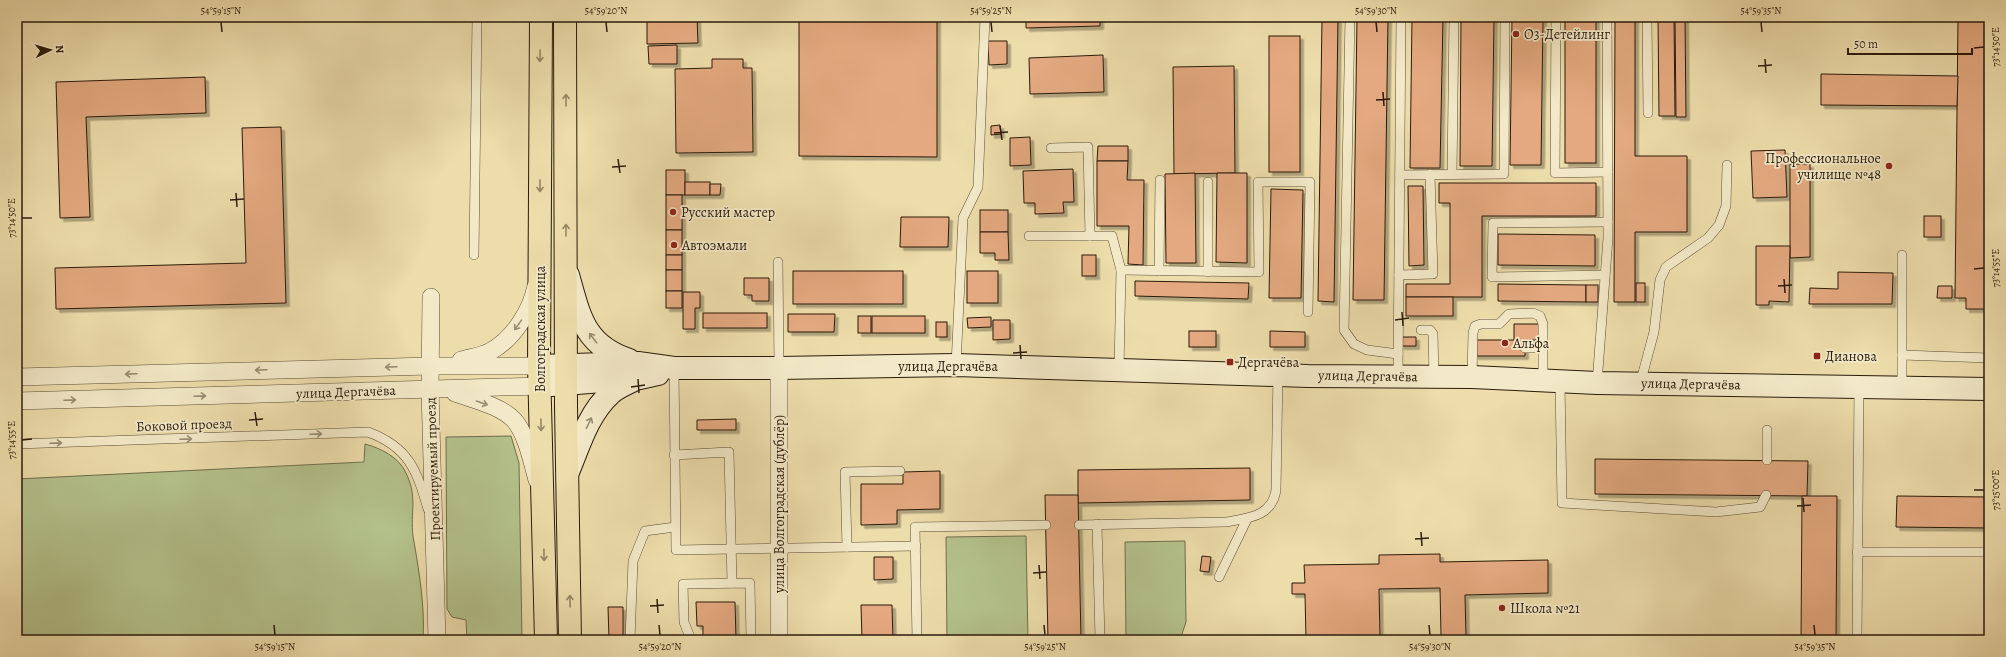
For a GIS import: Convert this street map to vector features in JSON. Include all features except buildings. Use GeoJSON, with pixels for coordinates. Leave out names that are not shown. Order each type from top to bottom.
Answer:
{"type":"FeatureCollection","features":[{"type":"Feature","properties":{"kind":"main road","name":"Волгоградская улица"},"geometry":{"type":"LineString","coordinates":[[541,17],[541,263],[539,376],[546,640]]}},
{"type":"Feature","properties":{"kind":"main road","name":"Волгоградская улица"},"geometry":{"type":"LineString","coordinates":[[565,17],[566,374],[570,640]]}},
{"type":"Feature","properties":{"kind":"street"},"geometry":{"type":"LineString","coordinates":[[436,366],[490,351],[504,341],[528,310],[534,296],[541,263]]}},
{"type":"Feature","properties":{"kind":"street"},"geometry":{"type":"LineString","coordinates":[[566,269],[579,312],[592,337],[600,347],[639,370],[610,393],[598,407],[584,434],[568,472]]}},
{"type":"Feature","properties":{"kind":"street","name":"Проектируемый проезд"},"geometry":{"type":"LineString","coordinates":[[431,297],[438,390],[435,533],[437,640]]}},
{"type":"Feature","properties":{"kind":"street","name":"улица Дергачёва"},"geometry":{"type":"LineString","coordinates":[[17,401],[438,390],[539,376],[674,368],[956,365],[1278,374],[1472,377],[1551,382],[1989,389]]}},
{"type":"Feature","properties":{"kind":"street","name":"улица Дергачёва"},"geometry":{"type":"LineString","coordinates":[[17,377],[436,366],[539,376]]}},
{"type":"Feature","properties":{"kind":"street","name":"улица Волгоградская (дублёр)"},"geometry":{"type":"LineString","coordinates":[[779,368],[779,640]]}},
{"type":"Feature","properties":{"kind":"street"},"geometry":{"type":"LineString","coordinates":[[438,390],[488,405],[514,420],[524,439],[542,496]]}},
{"type":"Feature","properties":{"kind":"lane"},"geometry":{"type":"LineString","coordinates":[[474,255],[477,17]]}},
{"type":"Feature","properties":{"kind":"lane"},"geometry":{"type":"LineString","coordinates":[[956,365],[963,218],[978,187],[985,17]]}},
{"type":"Feature","properties":{"kind":"lane"},"geometry":{"type":"LineString","coordinates":[[1350,17],[1344,330],[1354,344],[1367,350],[1398,354]]}},
{"type":"Feature","properties":{"kind":"lane"},"geometry":{"type":"LineString","coordinates":[[1398,376],[1401,17]]}},
{"type":"Feature","properties":{"kind":"lane"},"geometry":{"type":"LineString","coordinates":[[1452,174],[1454,17]]}},
{"type":"Feature","properties":{"kind":"lane"},"geometry":{"type":"LineString","coordinates":[[1400,175],[1504,174],[1505,17]]}},
{"type":"Feature","properties":{"kind":"lane"},"geometry":{"type":"LineString","coordinates":[[1556,17],[1555,173],[1608,172]]}},
{"type":"Feature","properties":{"kind":"lane"},"geometry":{"type":"LineString","coordinates":[[1598,383],[1608,222],[1607,17]]}},
{"type":"Feature","properties":{"kind":"lane"},"geometry":{"type":"LineString","coordinates":[[1647,17],[1648,113]]}},
{"type":"Feature","properties":{"kind":"lane"},"geometry":{"type":"LineString","coordinates":[[1051,148],[1088,147],[1090,236]]}},
{"type":"Feature","properties":{"kind":"lane"},"geometry":{"type":"LineString","coordinates":[[1640,384],[1654,332],[1660,280],[1666,267],[1703,242],[1720,225],[1726,201],[1727,165]]}},
{"type":"Feature","properties":{"kind":"lane"},"geometry":{"type":"LineString","coordinates":[[1399,275],[1433,274],[1430,174]]}},
{"type":"Feature","properties":{"kind":"lane"},"geometry":{"type":"LineString","coordinates":[[1159,271],[1160,180]]}},
{"type":"Feature","properties":{"kind":"lane"},"geometry":{"type":"LineString","coordinates":[[1208,182],[1208,272]]}},
{"type":"Feature","properties":{"kind":"lane"},"geometry":{"type":"LineString","coordinates":[[1121,270],[1259,272],[1258,182],[1310,182],[1308,312]]}},
{"type":"Feature","properties":{"kind":"lane"},"geometry":{"type":"LineString","coordinates":[[1605,275],[1492,277],[1493,223],[1608,222]]}},
{"type":"Feature","properties":{"kind":"lane"},"geometry":{"type":"LineString","coordinates":[[1029,236],[1112,236],[1121,270],[1119,370]]}},
{"type":"Feature","properties":{"kind":"lane"},"geometry":{"type":"LineString","coordinates":[[1902,255],[1902,387]]}},
{"type":"Feature","properties":{"kind":"lane"},"geometry":{"type":"LineString","coordinates":[[778,262],[779,368]]}},
{"type":"Feature","properties":{"kind":"lane"},"geometry":{"type":"LineString","coordinates":[[1472,377],[1474,329],[1478,325],[1499,324],[1508,314],[1537,314],[1542,319],[1543,348],[1551,382],[1562,503],[1716,512],[1760,507],[1766,495]]}},
{"type":"Feature","properties":{"kind":"lane"},"geometry":{"type":"LineString","coordinates":[[1421,330],[1430,330],[1433,334],[1434,377]]}},
{"type":"Feature","properties":{"kind":"lane"},"geometry":{"type":"LineString","coordinates":[[1525,348],[1543,348]]}},
{"type":"Feature","properties":{"kind":"lane"},"geometry":{"type":"LineString","coordinates":[[1902,355],[1989,358]]}},
{"type":"Feature","properties":{"kind":"lane"},"geometry":{"type":"LineString","coordinates":[[674,368],[676,550],[916,546]]}},
{"type":"Feature","properties":{"kind":"lane"},"geometry":{"type":"LineString","coordinates":[[1079,525],[1226,522],[1247,519],[1270,508],[1274,500],[1278,374]]}},
{"type":"Feature","properties":{"kind":"lane"},"geometry":{"type":"LineString","coordinates":[[1857,640],[1859,386]]}},
{"type":"Feature","properties":{"kind":"lane"},"geometry":{"type":"LineString","coordinates":[[1767,430],[1767,460]]}},
{"type":"Feature","properties":{"kind":"lane","name":"Боковой проезд"},"geometry":{"type":"LineString","coordinates":[[17,444],[368,432],[381,437],[404,453],[413,467],[421,485],[435,533]]}},
{"type":"Feature","properties":{"kind":"lane"},"geometry":{"type":"LineString","coordinates":[[674,455],[729,452],[732,583]]}},
{"type":"Feature","properties":{"kind":"lane"},"geometry":{"type":"LineString","coordinates":[[847,547],[845,472],[900,471]]}},
{"type":"Feature","properties":{"kind":"lane"},"geometry":{"type":"LineString","coordinates":[[1219,577],[1247,519]]}},
{"type":"Feature","properties":{"kind":"lane"},"geometry":{"type":"LineString","coordinates":[[1098,524],[1100,640]]}},
{"type":"Feature","properties":{"kind":"lane"},"geometry":{"type":"LineString","coordinates":[[917,640],[915,527],[1046,525]]}},
{"type":"Feature","properties":{"kind":"lane"},"geometry":{"type":"LineString","coordinates":[[630,640],[633,561],[645,530],[675,527]]}},
{"type":"Feature","properties":{"kind":"lane"},"geometry":{"type":"LineString","coordinates":[[1857,552],[1989,552]]}},
{"type":"Feature","properties":{"kind":"lane"},"geometry":{"type":"LineString","coordinates":[[691,640],[684,622],[683,584],[732,583],[750,583],[751,640]]}},
{"type":"Feature","properties":{"kind":"green space"},"geometry":{"type":"Polygon","coordinates":[[[511,436],[519,463],[522,640],[467,640],[466,620],[452,617],[447,609],[446,437],[511,436]]]}},
{"type":"Feature","properties":{"kind":"green space"},"geometry":{"type":"Polygon","coordinates":[[[365,444],[383,451],[399,462],[410,482],[413,498],[412,527],[422,601],[423,640],[17,640],[17,479],[364,462],[365,444]]]}},
{"type":"Feature","properties":{"kind":"green space"},"geometry":{"type":"Polygon","coordinates":[[[1026,536],[1028,640],[947,640],[946,537],[1026,536]]]}},
{"type":"Feature","properties":{"kind":"green space"},"geometry":{"type":"Polygon","coordinates":[[[1185,541],[1186,622],[1180,640],[1126,640],[1125,542],[1185,541]]]}},
{"type":"Feature","properties":{"kind":"place","name":"О3-Детейлинг"},"geometry":{"type":"Point","coordinates":[1516,34]}},
{"type":"Feature","properties":{"kind":"place","name":"Профессиональное училище №48"},"geometry":{"type":"Point","coordinates":[1889,166]}},
{"type":"Feature","properties":{"kind":"place","name":"Русский мастер"},"geometry":{"type":"Point","coordinates":[673,212]}},
{"type":"Feature","properties":{"kind":"place","name":"Автоэмали"},"geometry":{"type":"Point","coordinates":[674,245]}},
{"type":"Feature","properties":{"kind":"place","name":"Альфа"},"geometry":{"type":"Point","coordinates":[1505,343]}},
{"type":"Feature","properties":{"kind":"place","name":"Дианова"},"geometry":{"type":"Point","coordinates":[1817,356]}},
{"type":"Feature","properties":{"kind":"place","name":"Дергачёва"},"geometry":{"type":"Point","coordinates":[1230,362]}},
{"type":"Feature","properties":{"kind":"place","name":"Школа №21"},"geometry":{"type":"Point","coordinates":[1502,608]}}]}
